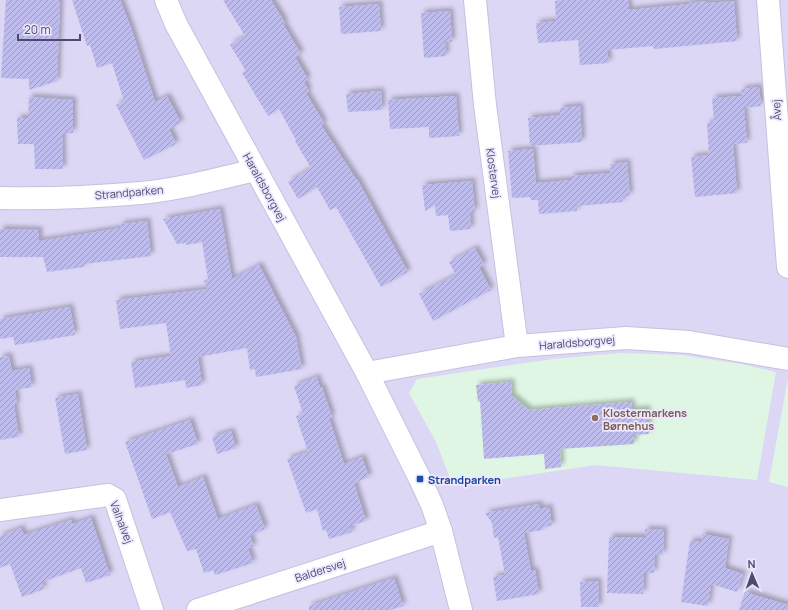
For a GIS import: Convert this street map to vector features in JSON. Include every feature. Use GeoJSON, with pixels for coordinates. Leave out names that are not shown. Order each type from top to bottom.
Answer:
{"type":"FeatureCollection","features":[{"type":"Feature","properties":{"kind":"street","name":"Haraldsborgvej"},"geometry":{"type":"LineString","coordinates":[[166,0],[176,24],[367,373],[420,479],[442,531],[461,610]]}},
{"type":"Feature","properties":{"kind":"street","name":"Klostervej"},"geometry":{"type":"LineString","coordinates":[[475,0],[485,105],[517,346]]}},
{"type":"Feature","properties":{"kind":"street","name":"Åvej"},"geometry":{"type":"LineString","coordinates":[[768,0],[784,172],[788,267]]}},
{"type":"Feature","properties":{"kind":"street","name":"Strandparken"},"geometry":{"type":"LineString","coordinates":[[0,198],[46,199],[142,193],[197,184],[256,170]]}},
{"type":"Feature","properties":{"kind":"street","name":"Haraldsborgvej"},"geometry":{"type":"LineString","coordinates":[[367,373],[517,346],[626,338],[689,342],[788,358]]}},
{"type":"Feature","properties":{"kind":"street","name":"Valhalvej"},"geometry":{"type":"LineString","coordinates":[[0,510],[108,495],[115,499],[152,610]]}},
{"type":"Feature","properties":{"kind":"street","name":"Baldersvej"},"geometry":{"type":"LineString","coordinates":[[198,610],[442,531]]}},
{"type":"Feature","properties":{"kind":"shaded area"},"geometry":{"type":"Polygon","coordinates":[[[0,0],[788,0],[788,610],[0,610],[0,0]]]}},
{"type":"Feature","properties":{"kind":"shaded area","name":"Klostermarkens Børnehus"},"geometry":{"type":"Polygon","coordinates":[[[621,353],[681,355],[741,364],[776,372],[757,480],[596,465],[453,486],[436,442],[409,393],[417,379],[553,359],[621,353]]]}},
{"type":"Feature","properties":{"kind":"shaded area"},"geometry":{"type":"Polygon","coordinates":[[[788,378],[788,487],[769,482],[788,378]]]}},
{"type":"Feature","properties":{"kind":"building"},"geometry":{"type":"Polygon","coordinates":[[[6,0],[60,0],[57,81],[29,90],[29,79],[1,78],[6,0]]]}},
{"type":"Feature","properties":{"kind":"building"},"geometry":{"type":"Polygon","coordinates":[[[72,0],[120,0],[131,28],[155,102],[167,96],[181,123],[169,129],[176,144],[144,160],[116,105],[124,101],[112,63],[97,68],[90,45],[87,46],[72,0]]]}},
{"type":"Feature","properties":{"kind":"building"},"geometry":{"type":"Polygon","coordinates":[[[223,0],[271,0],[301,54],[295,57],[308,79],[304,82],[309,91],[306,93],[324,123],[321,125],[357,179],[408,272],[381,287],[336,207],[330,210],[317,187],[298,199],[288,182],[311,168],[279,109],[268,116],[242,73],[246,71],[230,45],[245,36],[223,0]]]}},
{"type":"Feature","properties":{"kind":"building"},"geometry":{"type":"Polygon","coordinates":[[[628,0],[629,10],[707,1],[707,3],[734,1],[737,41],[654,49],[653,46],[607,50],[609,63],[580,65],[578,40],[538,43],[536,23],[556,21],[555,1],[628,0]]]}},
{"type":"Feature","properties":{"kind":"building"},"geometry":{"type":"Polygon","coordinates":[[[379,4],[381,31],[341,34],[339,7],[379,4]]]}},
{"type":"Feature","properties":{"kind":"building"},"geometry":{"type":"Polygon","coordinates":[[[450,11],[452,42],[445,42],[446,56],[424,58],[421,13],[450,11]]]}},
{"type":"Feature","properties":{"kind":"building"},"geometry":{"type":"Polygon","coordinates":[[[759,87],[761,106],[744,108],[747,143],[733,144],[737,193],[695,197],[691,157],[709,155],[707,123],[714,122],[712,98],[742,96],[741,89],[759,87]]]}},
{"type":"Feature","properties":{"kind":"building"},"geometry":{"type":"Polygon","coordinates":[[[381,91],[382,110],[348,112],[346,94],[381,91]]]}},
{"type":"Feature","properties":{"kind":"building"},"geometry":{"type":"Polygon","coordinates":[[[456,96],[459,136],[429,138],[429,127],[390,129],[388,100],[456,96]]]}},
{"type":"Feature","properties":{"kind":"building"},"geometry":{"type":"Polygon","coordinates":[[[29,97],[73,100],[73,133],[62,134],[63,169],[35,169],[34,144],[18,144],[17,118],[28,118],[29,97]]]}},
{"type":"Feature","properties":{"kind":"building"},"geometry":{"type":"Polygon","coordinates":[[[580,106],[582,142],[530,146],[528,118],[560,115],[560,108],[580,106]]]}},
{"type":"Feature","properties":{"kind":"building"},"geometry":{"type":"Polygon","coordinates":[[[533,149],[536,183],[571,180],[571,176],[611,173],[610,164],[627,162],[630,196],[622,196],[623,202],[577,206],[577,211],[539,214],[538,200],[531,200],[530,197],[512,198],[508,151],[533,149]]]}},
{"type":"Feature","properties":{"kind":"building"},"geometry":{"type":"Polygon","coordinates":[[[474,181],[472,182],[475,212],[470,212],[471,229],[450,231],[448,215],[436,216],[435,205],[425,211],[422,185],[474,181]]]}},
{"type":"Feature","properties":{"kind":"building"},"geometry":{"type":"Polygon","coordinates":[[[220,209],[232,279],[259,265],[296,337],[302,369],[256,377],[255,369],[250,370],[247,348],[198,357],[202,385],[186,388],[185,380],[135,388],[131,362],[171,356],[166,323],[120,329],[116,300],[208,289],[204,281],[208,279],[202,242],[186,245],[186,243],[177,244],[163,219],[220,209]]]}},
{"type":"Feature","properties":{"kind":"building"},"geometry":{"type":"Polygon","coordinates":[[[147,221],[151,256],[84,264],[84,267],[47,272],[43,257],[0,257],[0,229],[39,230],[39,241],[121,228],[120,224],[147,221]]]}},
{"type":"Feature","properties":{"kind":"building"},"geometry":{"type":"Polygon","coordinates":[[[475,248],[484,265],[479,267],[491,290],[433,321],[419,294],[456,275],[449,262],[475,248]]]}},
{"type":"Feature","properties":{"kind":"building"},"geometry":{"type":"Polygon","coordinates":[[[70,307],[75,335],[15,345],[13,337],[0,339],[0,319],[70,307]]]}},
{"type":"Feature","properties":{"kind":"building"},"geometry":{"type":"Polygon","coordinates":[[[9,356],[12,371],[29,368],[32,387],[15,390],[17,405],[14,405],[19,437],[0,440],[0,357],[9,356]]]}},
{"type":"Feature","properties":{"kind":"building"},"geometry":{"type":"Polygon","coordinates":[[[317,377],[332,417],[329,418],[344,464],[362,457],[369,477],[354,483],[366,521],[350,526],[352,532],[329,539],[326,530],[323,531],[317,509],[306,513],[287,459],[308,452],[296,416],[303,414],[294,386],[317,377]]]}},
{"type":"Feature","properties":{"kind":"building"},"geometry":{"type":"Polygon","coordinates":[[[511,382],[512,396],[529,410],[631,402],[632,410],[647,409],[649,434],[634,435],[634,444],[560,449],[561,467],[545,469],[544,454],[484,459],[480,401],[478,402],[476,385],[511,382]]]}},
{"type":"Feature","properties":{"kind":"building"},"geometry":{"type":"Polygon","coordinates":[[[78,394],[87,450],[65,454],[55,398],[78,394]]]}},
{"type":"Feature","properties":{"kind":"building"},"geometry":{"type":"Polygon","coordinates":[[[190,420],[198,444],[166,454],[178,487],[203,477],[218,519],[256,505],[265,529],[250,536],[254,547],[248,548],[253,563],[215,575],[213,570],[204,573],[196,549],[187,551],[170,512],[152,519],[125,442],[190,420]]]}},
{"type":"Feature","properties":{"kind":"building"},"geometry":{"type":"Polygon","coordinates":[[[231,431],[236,448],[217,454],[212,437],[231,431]]]}},
{"type":"Feature","properties":{"kind":"building"},"geometry":{"type":"Polygon","coordinates":[[[539,504],[540,509],[549,507],[552,526],[543,527],[543,530],[524,533],[531,571],[535,570],[539,594],[497,601],[493,577],[505,575],[498,537],[494,538],[492,523],[485,513],[539,504]]]}},
{"type":"Feature","properties":{"kind":"building"},"geometry":{"type":"Polygon","coordinates":[[[91,518],[110,575],[86,583],[81,568],[42,582],[44,589],[22,597],[10,564],[0,568],[0,536],[21,528],[24,535],[71,520],[72,524],[91,518]]]}},
{"type":"Feature","properties":{"kind":"building"},"geometry":{"type":"Polygon","coordinates":[[[645,529],[664,530],[663,555],[655,554],[654,573],[644,573],[643,594],[607,593],[609,537],[645,537],[645,529]]]}},
{"type":"Feature","properties":{"kind":"building"},"geometry":{"type":"Polygon","coordinates":[[[702,534],[729,539],[725,568],[743,574],[737,592],[711,584],[708,606],[681,602],[690,541],[701,541],[702,534]]]}},
{"type":"Feature","properties":{"kind":"building"},"geometry":{"type":"Polygon","coordinates":[[[394,578],[403,606],[390,610],[309,610],[309,606],[394,578]]]}},
{"type":"Feature","properties":{"kind":"building"},"geometry":{"type":"Polygon","coordinates":[[[598,581],[599,607],[581,607],[580,582],[598,581]]]}},
{"type":"Feature","properties":{"kind":"building"},"geometry":{"type":"Polygon","coordinates":[[[745,592],[788,605],[788,610],[739,610],[745,592]]]}},
{"type":"Feature","properties":{"kind":"place","name":"Klostermarkens Børnehus"},"geometry":{"type":"Point","coordinates":[595,418]}},
{"type":"Feature","properties":{"kind":"place","name":"Strandparken"},"geometry":{"type":"Point","coordinates":[420,479]}}]}
